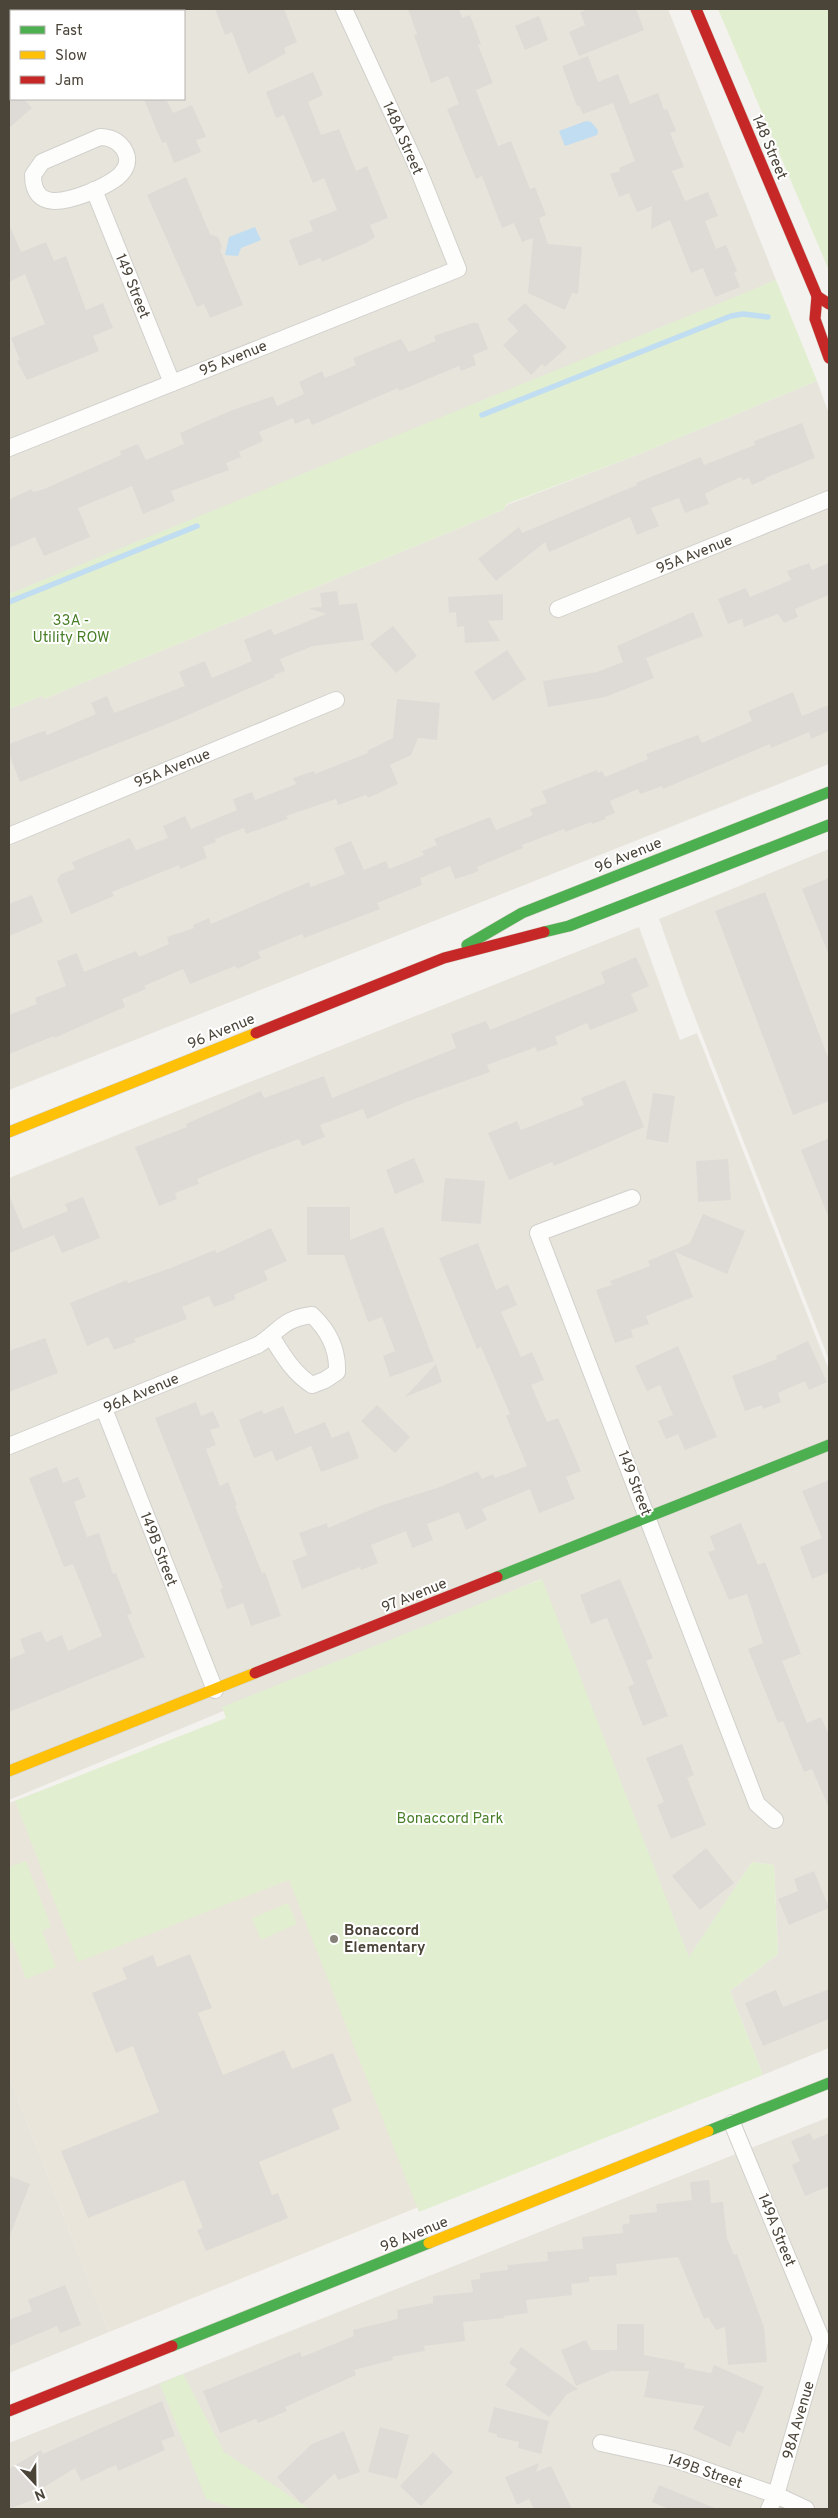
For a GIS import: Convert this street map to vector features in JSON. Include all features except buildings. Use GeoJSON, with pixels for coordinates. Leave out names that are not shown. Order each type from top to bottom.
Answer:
{"type":"FeatureCollection","features":[{"type":"Feature","properties":{"kind":"street","name":"148A Street"},"geometry":{"type":"LineString","coordinates":[[344,9],[418,169],[458,269]]}},
{"type":"Feature","properties":{"kind":"street","name":"148 Street"},"geometry":{"type":"LineString","coordinates":[[696,9],[817,296],[814,303],[814,316],[829,358]]}},
{"type":"Feature","properties":{"kind":"street"},"geometry":{"type":"LineString","coordinates":[[100,137],[113,138],[125,152],[127,164],[120,176],[111,183],[94,190],[62,202],[47,200],[35,189],[33,175],[42,162],[48,158],[100,137]]}},
{"type":"Feature","properties":{"kind":"street","name":"149 Street"},"geometry":{"type":"LineString","coordinates":[[94,190],[172,383]]}},
{"type":"Feature","properties":{"kind":"street","name":"95 Avenue"},"geometry":{"type":"LineString","coordinates":[[9,448],[458,269]]}},
{"type":"Feature","properties":{"kind":"street"},"geometry":{"type":"LineString","coordinates":[[817,296],[829,304]]}},
{"type":"Feature","properties":{"kind":"street","name":"95A Avenue"},"geometry":{"type":"LineString","coordinates":[[558,609],[829,499]]}},
{"type":"Feature","properties":{"kind":"street","name":"95A Avenue"},"geometry":{"type":"LineString","coordinates":[[9,836],[336,700]]}},
{"type":"Feature","properties":{"kind":"street","name":"96 Avenue"},"geometry":{"type":"LineString","coordinates":[[444,958],[522,913],[829,792]]}},
{"type":"Feature","properties":{"kind":"street","name":"96 Avenue"},"geometry":{"type":"LineString","coordinates":[[9,1132],[444,958],[569,926],[829,825]]}},
{"type":"Feature","properties":{"kind":"street","name":"149 Street"},"geometry":{"type":"LineString","coordinates":[[632,1198],[538,1234],[649,1518],[757,1804],[775,1820]]}},
{"type":"Feature","properties":{"kind":"street","name":"96A Avenue"},"geometry":{"type":"LineString","coordinates":[[9,1446],[258,1345],[271,1336],[282,1324],[294,1317],[312,1315],[322,1325],[331,1339],[338,1357],[337,1372],[325,1380],[312,1384],[301,1378],[290,1366],[271,1336]]}},
{"type":"Feature","properties":{"kind":"street","name":"149B Street"},"geometry":{"type":"LineString","coordinates":[[104,1409],[215,1690]]}},
{"type":"Feature","properties":{"kind":"street","name":"97 Avenue"},"geometry":{"type":"LineString","coordinates":[[9,1771],[649,1518],[829,1444]]}},
{"type":"Feature","properties":{"kind":"street","name":"98 Avenue"},"geometry":{"type":"LineString","coordinates":[[9,2411],[232,2320],[829,2083]]}},
{"type":"Feature","properties":{"kind":"street","name":"149A Street"},"geometry":{"type":"LineString","coordinates":[[732,2123],[825,2336]]}},
{"type":"Feature","properties":{"kind":"street","name":"98A Avenue"},"geometry":{"type":"LineString","coordinates":[[773,2502],[825,2336]]}},
{"type":"Feature","properties":{"kind":"street","name":"149B Street"},"geometry":{"type":"LineString","coordinates":[[601,2443],[674,2459],[773,2502],[806,2509]]}},
{"type":"Feature","properties":{"kind":"shaded area"},"geometry":{"type":"Polygon","coordinates":[[[9,9],[668,9],[776,280],[632,342],[9,594],[9,9]]]}},
{"type":"Feature","properties":{"kind":"shaded area"},"geometry":{"type":"Polygon","coordinates":[[[817,381],[829,414],[829,764],[9,1090],[9,709],[42,696],[44,699],[503,510],[507,505],[637,455],[817,381]]]}},
{"type":"Feature","properties":{"kind":"shaded area"},"geometry":{"type":"Polygon","coordinates":[[[829,849],[829,1360],[685,992],[659,919],[829,849]]]}},
{"type":"Feature","properties":{"kind":"shaded area"},"geometry":{"type":"Polygon","coordinates":[[[639,927],[680,1040],[697,1033],[829,1370],[829,2048],[763,2075],[730,1991],[778,1954],[774,1865],[752,1862],[689,1958],[541,1579],[9,1800],[9,1178],[639,927]]]}},
{"type":"Feature","properties":{"kind":"shaded area","name":"Bonaccord Elementary"},"geometry":{"type":"Polygon","coordinates":[[[524,1606],[718,2086],[109,2332],[9,2076],[9,1803],[524,1606]]]}},
{"type":"Feature","properties":{"kind":"shaded area"},"geometry":{"type":"Polygon","coordinates":[[[9,2076],[109,2332],[9,2373],[9,2076]]]}},
{"type":"Feature","properties":{"kind":"shaded area"},"geometry":{"type":"Polygon","coordinates":[[[829,2117],[829,2509],[9,2509],[9,2443],[829,2117]]]}},
{"type":"Feature","properties":{"kind":"green space"},"geometry":{"type":"Polygon","coordinates":[[[718,9],[829,9],[829,271],[822,254],[718,9]]]}},
{"type":"Feature","properties":{"kind":"green space","name":"33A - Utility ROW"},"geometry":{"type":"Polygon","coordinates":[[[776,280],[817,381],[637,455],[507,504],[503,510],[44,699],[42,696],[9,709],[9,594],[776,280]]]}},
{"type":"Feature","properties":{"kind":"green space","name":"Bonaccord Park"},"geometry":{"type":"Polygon","coordinates":[[[542,1579],[689,1957],[752,1862],[774,1865],[778,1954],[730,1991],[763,2075],[419,2212],[289,1880],[78,1962],[15,1801],[226,1718],[222,1707],[542,1579]]]}},
{"type":"Feature","properties":{"kind":"green space"},"geometry":{"type":"Polygon","coordinates":[[[26,1861],[51,1927],[42,1931],[56,1967],[26,1979],[12,1941],[9,1942],[9,1867],[26,1861]]]}},
{"type":"Feature","properties":{"kind":"green space"},"geometry":{"type":"Polygon","coordinates":[[[288,1903],[297,1924],[261,1940],[252,1918],[288,1903]]]}},
{"type":"Feature","properties":{"kind":"green space"},"geometry":{"type":"Polygon","coordinates":[[[183,2374],[224,2452],[309,2509],[236,2509],[206,2499],[160,2384],[183,2374]]]}},
{"type":"Feature","properties":{"kind":"water"},"geometry":{"type":"Polygon","coordinates":[[[586,121],[591,122],[598,130],[597,135],[565,146],[559,131],[586,121]]]}},
{"type":"Feature","properties":{"kind":"water"},"geometry":{"type":"Polygon","coordinates":[[[255,227],[261,240],[241,248],[238,256],[225,255],[229,237],[255,227]]]}},
{"type":"Feature","properties":{"kind":"waterway"},"geometry":{"type":"LineString","coordinates":[[482,415],[731,316],[743,314],[768,317]]}},
{"type":"Feature","properties":{"kind":"waterway"},"geometry":{"type":"LineString","coordinates":[[9,602],[197,526]]}},
{"type":"Feature","properties":{"kind":"traffic: fast"},"geometry":{"type":"LineString","coordinates":[[467,945],[522,913],[829,792]]}},
{"type":"Feature","properties":{"kind":"traffic: fast"},"geometry":{"type":"LineString","coordinates":[[544,932],[569,926],[829,825]]}},
{"type":"Feature","properties":{"kind":"traffic: fast"},"geometry":{"type":"LineString","coordinates":[[497,1577],[829,1445]]}},
{"type":"Feature","properties":{"kind":"traffic: fast"},"geometry":{"type":"LineString","coordinates":[[708,2131],[829,2083]]}},
{"type":"Feature","properties":{"kind":"traffic: fast"},"geometry":{"type":"LineString","coordinates":[[172,2346],[429,2243]]}},
{"type":"Feature","properties":{"kind":"traffic: slow"},"geometry":{"type":"LineString","coordinates":[[9,1132],[256,1033]]}},
{"type":"Feature","properties":{"kind":"traffic: slow"},"geometry":{"type":"LineString","coordinates":[[9,1771],[255,1673]]}},
{"type":"Feature","properties":{"kind":"traffic: slow"},"geometry":{"type":"LineString","coordinates":[[429,2243],[708,2131]]}},
{"type":"Feature","properties":{"kind":"traffic: jam"},"geometry":{"type":"LineString","coordinates":[[696,9],[817,296],[829,304]]}},
{"type":"Feature","properties":{"kind":"traffic: jam"},"geometry":{"type":"LineString","coordinates":[[817,296],[815,319],[829,358]]}},
{"type":"Feature","properties":{"kind":"traffic: jam"},"geometry":{"type":"LineString","coordinates":[[256,1033],[444,958],[544,932]]}},
{"type":"Feature","properties":{"kind":"traffic: jam"},"geometry":{"type":"LineString","coordinates":[[255,1673],[497,1577]]}},
{"type":"Feature","properties":{"kind":"traffic: jam"},"geometry":{"type":"LineString","coordinates":[[9,2411],[172,2346]]}},
{"type":"Feature","properties":{"kind":"place","name":"Bonaccord Elementary"},"geometry":{"type":"Point","coordinates":[334,1939]}}]}
